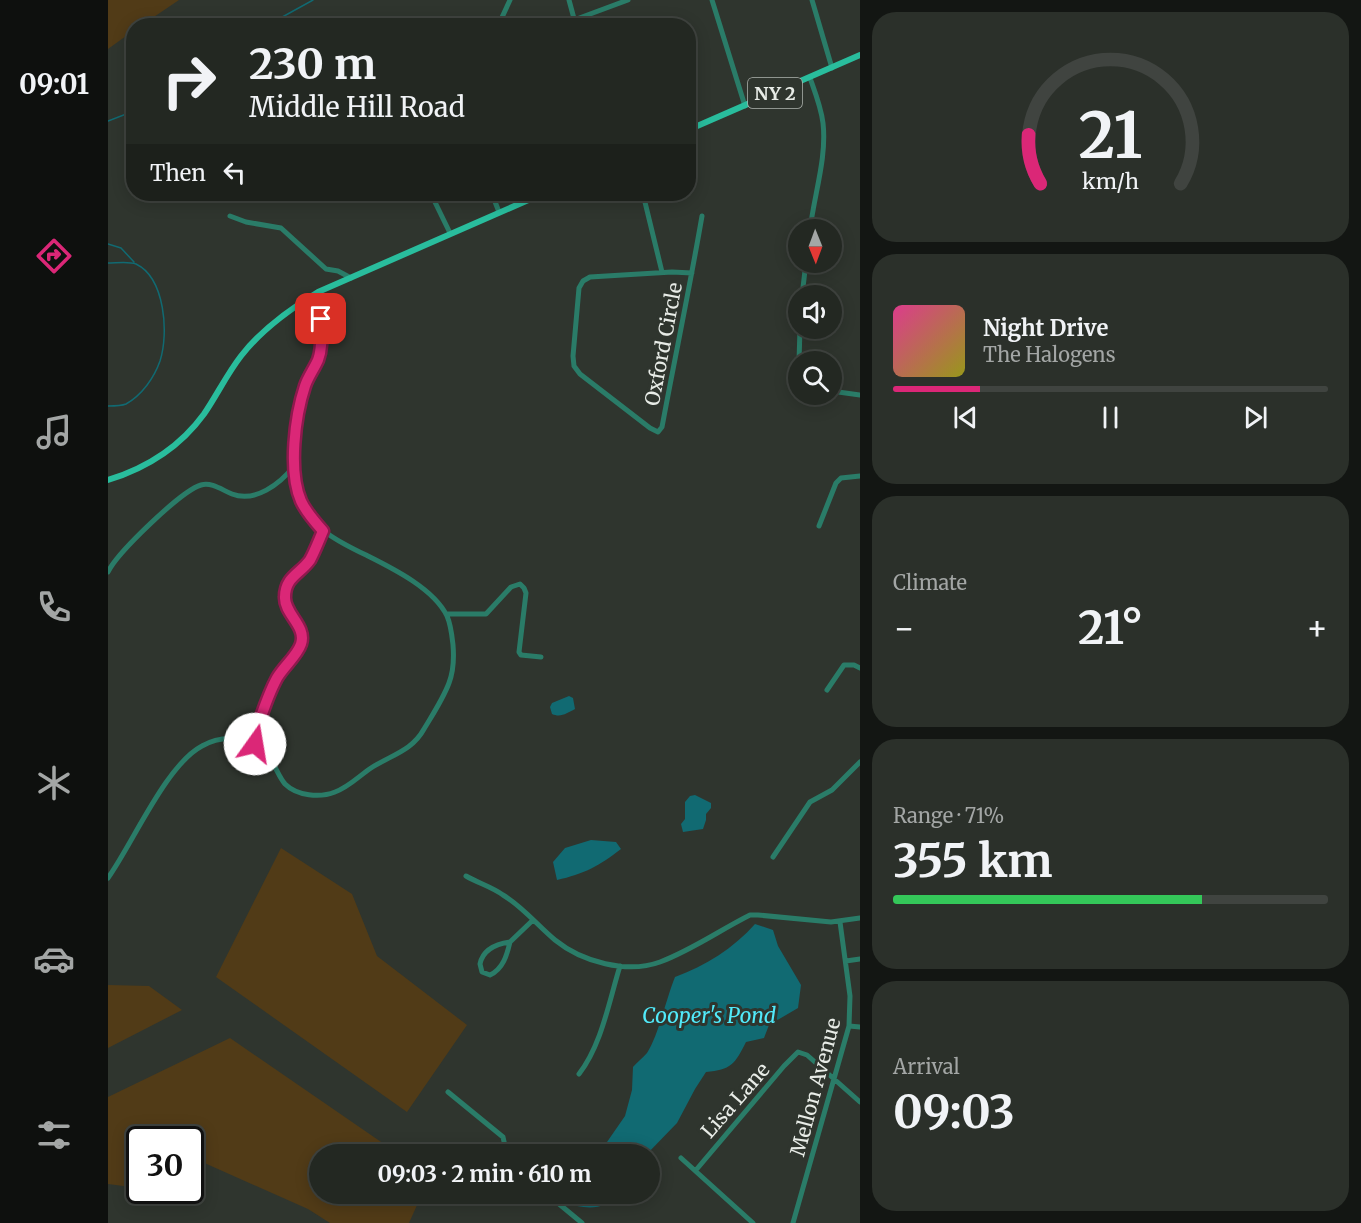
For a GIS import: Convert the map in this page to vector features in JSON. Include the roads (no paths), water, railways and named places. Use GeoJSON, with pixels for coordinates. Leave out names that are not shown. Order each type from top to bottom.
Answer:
{"type":"FeatureCollection","features":[{"type":"Feature","properties":{"kind":"main road","name":"NY 2"},"geometry":{"type":"LineString","coordinates":[[696,127],[860,55]]}},
{"type":"Feature","properties":{"kind":"main road"},"geometry":{"type":"LineString","coordinates":[[108,480],[144,466],[180,442],[205,413],[228,374],[254,341],[279,318],[318,292],[525,201]]}},
{"type":"Feature","properties":{"kind":"street"},"geometry":{"type":"LineString","coordinates":[[502,18],[510,0]]}},
{"type":"Feature","properties":{"kind":"street"},"geometry":{"type":"LineString","coordinates":[[569,0],[574,18]]}},
{"type":"Feature","properties":{"kind":"street"},"geometry":{"type":"LineString","coordinates":[[587,18],[628,0]]}},
{"type":"Feature","properties":{"kind":"street"},"geometry":{"type":"LineString","coordinates":[[712,0],[745,106]]}},
{"type":"Feature","properties":{"kind":"street"},"geometry":{"type":"LineString","coordinates":[[812,0],[832,68]]}},
{"type":"Feature","properties":{"kind":"street"},"geometry":{"type":"LineString","coordinates":[[810,78],[821,111],[823,134],[811,219]]}},
{"type":"Feature","properties":{"kind":"street"},"geometry":{"type":"LineString","coordinates":[[434,201],[450,233]]}},
{"type":"Feature","properties":{"kind":"street"},"geometry":{"type":"LineString","coordinates":[[495,201],[499,212]]}},
{"type":"Feature","properties":{"kind":"street","name":"Oxford Circle"},"geometry":{"type":"LineString","coordinates":[[645,201],[662,272]]}},
{"type":"Feature","properties":{"kind":"street"},"geometry":{"type":"LineString","coordinates":[[230,216],[246,222],[281,228],[326,269],[338,271],[351,278]]}},
{"type":"Feature","properties":{"kind":"street","name":"Oxford Circle"},"geometry":{"type":"LineString","coordinates":[[692,273],[662,272],[590,277],[583,281],[579,288],[574,366],[580,374],[658,432],[663,427],[692,273],[702,216]]}},
{"type":"Feature","properties":{"kind":"street"},"geometry":{"type":"LineString","coordinates":[[108,878],[171,775],[190,753],[213,741],[227,738],[244,740],[252,743],[269,758],[286,784],[301,793],[313,795],[335,792],[376,764],[404,751],[420,737],[450,681],[454,655],[447,614],[413,581],[338,542],[323,531],[301,501],[294,466],[300,403],[306,384],[318,360],[321,346],[318,292]]}},
{"type":"Feature","properties":{"kind":"street"},"geometry":{"type":"LineString","coordinates":[[842,393],[860,395]]}},
{"type":"Feature","properties":{"kind":"street"},"geometry":{"type":"LineString","coordinates":[[108,572],[129,544],[159,516],[198,486],[210,485],[237,495],[255,495],[280,481],[294,466]]}},
{"type":"Feature","properties":{"kind":"street"},"geometry":{"type":"LineString","coordinates":[[819,526],[836,483],[841,478],[860,476]]}},
{"type":"Feature","properties":{"kind":"street"},"geometry":{"type":"LineString","coordinates":[[252,743],[276,680],[302,640],[298,625],[286,605],[286,586],[288,581],[311,558],[323,531]]}},
{"type":"Feature","properties":{"kind":"street"},"geometry":{"type":"LineString","coordinates":[[447,614],[486,614],[511,587],[520,584],[526,593],[519,652],[529,657],[541,657]]}},
{"type":"Feature","properties":{"kind":"street"},"geometry":{"type":"LineString","coordinates":[[827,690],[844,665],[854,665],[860,668]]}},
{"type":"Feature","properties":{"kind":"street"},"geometry":{"type":"LineString","coordinates":[[773,857],[810,802],[832,790],[860,762]]}},
{"type":"Feature","properties":{"kind":"street"},"geometry":{"type":"LineString","coordinates":[[466,876],[503,894],[557,942],[600,962],[620,966],[644,966],[661,962],[750,915],[840,922],[860,918]]}},
{"type":"Feature","properties":{"kind":"street"},"geometry":{"type":"LineString","coordinates":[[510,942],[498,945],[484,953],[480,964],[482,972],[490,975],[497,971],[503,963],[510,942],[533,920]]}},
{"type":"Feature","properties":{"kind":"street","name":"Mellon Avenue"},"geometry":{"type":"LineString","coordinates":[[793,1223],[849,1026],[851,1006],[840,922]]}},
{"type":"Feature","properties":{"kind":"street"},"geometry":{"type":"LineString","coordinates":[[846,961],[860,959]]}},
{"type":"Feature","properties":{"kind":"street"},"geometry":{"type":"LineString","coordinates":[[579,1074],[594,1048],[620,966]]}},
{"type":"Feature","properties":{"kind":"street"},"geometry":{"type":"LineString","coordinates":[[849,1026],[860,1027]]}},
{"type":"Feature","properties":{"kind":"street","name":"Lisa Lane"},"geometry":{"type":"LineString","coordinates":[[696,1170],[798,1052],[807,1055],[834,1078]]}},
{"type":"Feature","properties":{"kind":"street"},"geometry":{"type":"LineString","coordinates":[[834,1078],[860,1102]]}},
{"type":"Feature","properties":{"kind":"street"},"geometry":{"type":"LineString","coordinates":[[448,1092],[502,1137],[504,1144]]}},
{"type":"Feature","properties":{"kind":"street"},"geometry":{"type":"LineString","coordinates":[[681,1158],[753,1223]]}},
{"type":"Feature","properties":{"kind":"street"},"geometry":{"type":"LineString","coordinates":[[559,1204],[582,1223]]}},
{"type":"Feature","properties":{"kind":"water"},"geometry":{"type":"Polygon","coordinates":[[[569,696],[573,698],[575,709],[561,715],[552,714],[550,707],[552,703],[569,696]]]}},
{"type":"Feature","properties":{"kind":"water"},"geometry":{"type":"Polygon","coordinates":[[[695,795],[711,803],[711,808],[706,814],[703,829],[683,832],[681,824],[685,819],[685,802],[690,796],[695,795]]]}},
{"type":"Feature","properties":{"kind":"water"},"geometry":{"type":"Polygon","coordinates":[[[591,840],[616,842],[621,849],[591,869],[557,880],[553,862],[565,848],[591,840]]]}},
{"type":"Feature","properties":{"kind":"water","name":"Cooper's Pond"},"geometry":{"type":"Polygon","coordinates":[[[755,924],[773,930],[778,946],[801,985],[798,1008],[769,1025],[764,1038],[746,1042],[739,1056],[727,1067],[706,1072],[677,1123],[657,1144],[606,1144],[625,1116],[632,1090],[633,1067],[647,1053],[651,1045],[675,977],[718,955],[738,941],[755,924]]]}},
{"type":"Feature","properties":{"kind":"water"},"geometry":{"type":"Polygon","coordinates":[[[578,1204],[606,1204],[588,1207],[577,1206],[578,1204]]]}},
{"type":"Feature","properties":{"kind":"waterway"},"geometry":{"type":"LineString","coordinates":[[280,18],[313,0]]}},
{"type":"Feature","properties":{"kind":"waterway"},"geometry":{"type":"LineString","coordinates":[[108,121],[126,114]]}},
{"type":"Feature","properties":{"kind":"waterway"},"geometry":{"type":"LineString","coordinates":[[108,244],[121,248],[134,262]]}},
{"type":"Feature","properties":{"kind":"waterway"},"geometry":{"type":"LineString","coordinates":[[108,263],[133,263],[146,271],[159,293],[164,322],[160,361],[147,386],[126,404],[108,406]]}}]}
